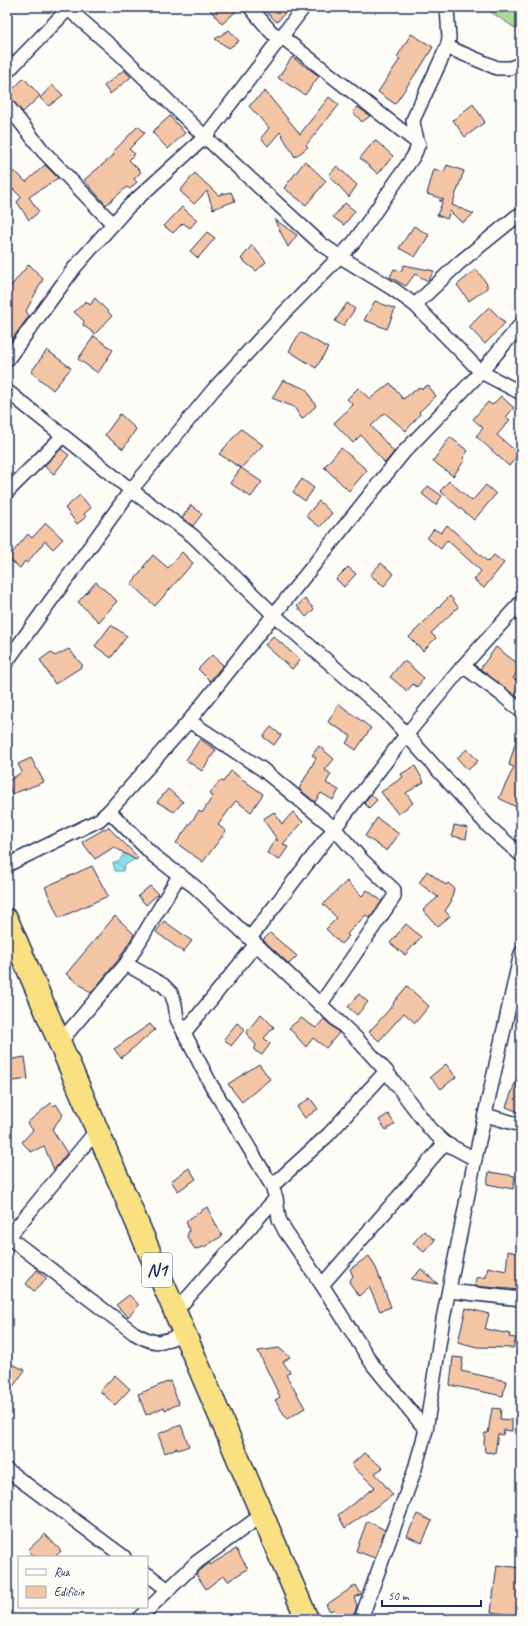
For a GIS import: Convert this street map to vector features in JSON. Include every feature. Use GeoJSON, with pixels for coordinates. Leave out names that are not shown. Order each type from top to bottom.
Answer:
{"type":"FeatureCollection","features":[{"type":"Feature","properties":{"kind":"highway","name":"N1"},"geometry":{"type":"LineString","coordinates":[[7,920],[307,1619]]}},
{"type":"Feature","properties":{"kind":"street"},"geometry":{"type":"LineString","coordinates":[[250,7],[272,33],[282,37],[419,144]]}},
{"type":"Feature","properties":{"kind":"street"},"geometry":{"type":"LineString","coordinates":[[7,360],[74,267],[128,207],[205,137],[304,7]]}},
{"type":"Feature","properties":{"kind":"street"},"geometry":{"type":"LineString","coordinates":[[7,661],[131,490],[214,389],[282,315],[354,242],[418,151],[419,144],[413,120],[448,48],[447,7]]}},
{"type":"Feature","properties":{"kind":"street"},"geometry":{"type":"LineString","coordinates":[[7,72],[68,8],[120,54],[205,137],[320,243],[393,288],[415,305],[481,372],[521,393]]}},
{"type":"Feature","properties":{"kind":"street"},"geometry":{"type":"LineString","coordinates":[[448,48],[497,68],[510,68],[521,64]]}},
{"type":"Feature","properties":{"kind":"street"},"geometry":{"type":"LineString","coordinates":[[7,105],[43,151],[113,224]]}},
{"type":"Feature","properties":{"kind":"street"},"geometry":{"type":"LineString","coordinates":[[415,305],[459,263],[517,216],[521,215]]}},
{"type":"Feature","properties":{"kind":"street"},"geometry":{"type":"LineString","coordinates":[[7,865],[99,820],[109,811],[189,721],[404,452],[481,372],[521,324]]}},
{"type":"Feature","properties":{"kind":"street"},"geometry":{"type":"LineString","coordinates":[[7,391],[131,490],[193,536],[273,614],[375,701],[407,734],[488,826],[521,855]]}},
{"type":"Feature","properties":{"kind":"street"},"geometry":{"type":"LineString","coordinates":[[7,492],[63,436]]}},
{"type":"Feature","properties":{"kind":"street"},"geometry":{"type":"LineString","coordinates":[[184,1033],[253,941],[334,828],[407,734],[463,666],[521,602]]}},
{"type":"Feature","properties":{"kind":"street"},"geometry":{"type":"LineString","coordinates":[[463,666],[501,694],[521,712]]}},
{"type":"Feature","properties":{"kind":"street"},"geometry":{"type":"LineString","coordinates":[[189,721],[262,769],[334,828],[361,859],[394,890],[394,897],[320,1005]]}},
{"type":"Feature","properties":{"kind":"street"},"geometry":{"type":"LineString","coordinates":[[109,811],[154,856],[180,874],[355,1037],[386,1071],[430,1129],[445,1143],[475,1159]]}},
{"type":"Feature","properties":{"kind":"street"},"geometry":{"type":"LineString","coordinates":[[60,1042],[126,964],[180,874]]}},
{"type":"Feature","properties":{"kind":"street"},"geometry":{"type":"LineString","coordinates":[[361,1619],[414,1472],[426,1430],[443,1319],[475,1159],[521,953]]}},
{"type":"Feature","properties":{"kind":"street"},"geometry":{"type":"LineString","coordinates":[[126,964],[163,985],[171,993],[175,1004],[177,1019],[184,1033],[210,1083],[274,1192],[279,1218],[285,1231],[322,1285],[373,1365],[426,1430]]}},
{"type":"Feature","properties":{"kind":"street"},"geometry":{"type":"LineString","coordinates":[[175,1312],[274,1192],[386,1071]]}},
{"type":"Feature","properties":{"kind":"street"},"geometry":{"type":"LineString","coordinates":[[485,1115],[521,1125]]}},
{"type":"Feature","properties":{"kind":"street"},"geometry":{"type":"LineString","coordinates":[[97,1130],[7,1238],[134,1333],[149,1342],[158,1343],[184,1334]]}},
{"type":"Feature","properties":{"kind":"street"},"geometry":{"type":"LineString","coordinates":[[322,1285],[445,1143]]}},
{"type":"Feature","properties":{"kind":"street"},"geometry":{"type":"LineString","coordinates":[[449,1291],[521,1299]]}},
{"type":"Feature","properties":{"kind":"street"},"geometry":{"type":"LineString","coordinates":[[7,1470],[123,1556]]}},
{"type":"Feature","properties":{"kind":"street"},"geometry":{"type":"LineString","coordinates":[[138,1619],[167,1589],[197,1562],[262,1515]]}},
{"type":"Feature","properties":{"kind":"street"},"geometry":{"type":"LineString","coordinates":[[148,1575],[167,1589]]}},
{"type":"Feature","properties":{"kind":"green space"},"geometry":{"type":"Polygon","coordinates":[[[483,7],[521,7],[521,32],[483,7]]]}},
{"type":"Feature","properties":{"kind":"water"},"geometry":{"type":"Polygon","coordinates":[[[125,851],[135,859],[125,865],[123,871],[115,871],[113,863],[120,860],[125,851]]]}},
{"type":"Feature","properties":{"kind":"building"},"geometry":{"type":"Polygon","coordinates":[[[208,7],[241,7],[222,24],[208,7]]]}},
{"type":"Feature","properties":{"kind":"building"},"geometry":{"type":"Polygon","coordinates":[[[261,7],[278,7],[285,13],[277,22],[261,7]]]}},
{"type":"Feature","properties":{"kind":"building"},"geometry":{"type":"Polygon","coordinates":[[[229,30],[239,41],[229,48],[215,39],[229,30]]]}},
{"type":"Feature","properties":{"kind":"building"},"geometry":{"type":"Polygon","coordinates":[[[411,34],[433,47],[395,104],[378,92],[400,59],[397,57],[411,34]]]}},
{"type":"Feature","properties":{"kind":"building"},"geometry":{"type":"Polygon","coordinates":[[[292,57],[319,76],[305,95],[278,78],[292,57]]]}},
{"type":"Feature","properties":{"kind":"building"},"geometry":{"type":"Polygon","coordinates":[[[124,70],[131,77],[110,94],[104,86],[124,70]]]}},
{"type":"Feature","properties":{"kind":"building"},"geometry":{"type":"Polygon","coordinates":[[[24,78],[40,96],[23,112],[7,95],[24,78]]]}},
{"type":"Feature","properties":{"kind":"building"},"geometry":{"type":"Polygon","coordinates":[[[52,85],[63,95],[49,106],[40,98],[52,85]]]}},
{"type":"Feature","properties":{"kind":"building"},"geometry":{"type":"Polygon","coordinates":[[[265,91],[300,134],[329,97],[339,105],[306,145],[308,147],[295,157],[280,132],[268,146],[261,138],[269,128],[249,106],[265,91]]]}},
{"type":"Feature","properties":{"kind":"building"},"geometry":{"type":"Polygon","coordinates":[[[473,104],[485,122],[465,137],[453,120],[473,104]]]}},
{"type":"Feature","properties":{"kind":"building"},"geometry":{"type":"Polygon","coordinates":[[[358,107],[370,116],[362,122],[353,112],[358,107]]]}},
{"type":"Feature","properties":{"kind":"building"},"geometry":{"type":"Polygon","coordinates":[[[170,116],[185,133],[168,149],[152,132],[170,116]]]}},
{"type":"Feature","properties":{"kind":"building"},"geometry":{"type":"Polygon","coordinates":[[[138,126],[145,133],[129,149],[135,154],[129,160],[141,172],[134,179],[137,182],[130,189],[127,187],[106,205],[84,180],[114,155],[112,153],[138,126]]]}},
{"type":"Feature","properties":{"kind":"building"},"geometry":{"type":"Polygon","coordinates":[[[375,140],[393,156],[378,174],[360,158],[375,140]]]}},
{"type":"Feature","properties":{"kind":"building"},"geometry":{"type":"Polygon","coordinates":[[[305,161],[326,181],[306,205],[284,188],[305,161]]]}},
{"type":"Feature","properties":{"kind":"building"},"geometry":{"type":"Polygon","coordinates":[[[45,165],[58,178],[29,197],[39,212],[29,220],[17,202],[21,197],[7,183],[7,179],[15,171],[26,182],[45,165]]]}},
{"type":"Feature","properties":{"kind":"building"},"geometry":{"type":"Polygon","coordinates":[[[447,165],[464,171],[452,205],[474,214],[462,223],[450,211],[447,219],[437,215],[442,203],[439,200],[443,201],[443,199],[427,194],[434,169],[444,172],[447,165]]]}},
{"type":"Feature","properties":{"kind":"building"},"geometry":{"type":"Polygon","coordinates":[[[337,166],[357,185],[349,197],[329,175],[337,166]]]}},
{"type":"Feature","properties":{"kind":"building"},"geometry":{"type":"Polygon","coordinates":[[[195,173],[218,195],[231,192],[235,201],[213,209],[207,191],[194,204],[180,191],[195,173]]]}},
{"type":"Feature","properties":{"kind":"building"},"geometry":{"type":"Polygon","coordinates":[[[345,203],[355,211],[344,225],[333,217],[345,203]]]}},
{"type":"Feature","properties":{"kind":"building"},"geometry":{"type":"Polygon","coordinates":[[[182,207],[197,220],[190,228],[183,223],[173,233],[164,226],[182,207]]]}},
{"type":"Feature","properties":{"kind":"building"},"geometry":{"type":"Polygon","coordinates":[[[274,219],[297,235],[288,247],[274,219]]]}},
{"type":"Feature","properties":{"kind":"building"},"geometry":{"type":"Polygon","coordinates":[[[414,226],[429,235],[415,257],[399,248],[414,226]]]}},
{"type":"Feature","properties":{"kind":"building"},"geometry":{"type":"Polygon","coordinates":[[[207,232],[215,238],[198,258],[190,251],[207,232]]]}},
{"type":"Feature","properties":{"kind":"building"},"geometry":{"type":"Polygon","coordinates":[[[252,245],[266,262],[256,271],[241,259],[252,245]]]}},
{"type":"Feature","properties":{"kind":"building"},"geometry":{"type":"Polygon","coordinates":[[[29,264],[43,279],[26,311],[29,316],[7,346],[7,291],[29,264]]]}},
{"type":"Feature","properties":{"kind":"building"},"geometry":{"type":"Polygon","coordinates":[[[404,265],[434,271],[428,281],[415,274],[406,286],[390,277],[394,269],[401,271],[404,265]]]}},
{"type":"Feature","properties":{"kind":"building"},"geometry":{"type":"Polygon","coordinates":[[[476,269],[487,284],[487,288],[469,301],[457,285],[476,269]]]}},
{"type":"Feature","properties":{"kind":"building"},"geometry":{"type":"Polygon","coordinates":[[[95,298],[112,316],[95,334],[83,325],[84,321],[74,312],[86,301],[90,305],[95,298]]]}},
{"type":"Feature","properties":{"kind":"building"},"geometry":{"type":"Polygon","coordinates":[[[375,301],[395,309],[387,329],[364,320],[375,301]]]}},
{"type":"Feature","properties":{"kind":"building"},"geometry":{"type":"Polygon","coordinates":[[[347,303],[355,309],[343,326],[335,321],[347,303]]]}},
{"type":"Feature","properties":{"kind":"building"},"geometry":{"type":"Polygon","coordinates":[[[489,307],[505,323],[485,344],[469,327],[489,307]]]}},
{"type":"Feature","properties":{"kind":"building"},"geometry":{"type":"Polygon","coordinates":[[[300,332],[328,348],[316,368],[289,351],[300,332]]]}},
{"type":"Feature","properties":{"kind":"building"},"geometry":{"type":"Polygon","coordinates":[[[94,336],[113,350],[98,373],[78,359],[94,336]]]}},
{"type":"Feature","properties":{"kind":"building"},"geometry":{"type":"Polygon","coordinates":[[[47,350],[71,368],[53,390],[31,372],[47,350]]]}},
{"type":"Feature","properties":{"kind":"building"},"geometry":{"type":"Polygon","coordinates":[[[283,380],[306,389],[316,406],[302,419],[294,407],[272,398],[283,380]]]}},
{"type":"Feature","properties":{"kind":"building"},"geometry":{"type":"Polygon","coordinates":[[[390,383],[403,399],[420,387],[422,389],[428,385],[436,396],[419,412],[420,414],[406,431],[385,413],[371,426],[394,452],[385,463],[361,435],[353,443],[334,423],[353,405],[347,399],[358,388],[370,399],[390,383]]]}},
{"type":"Feature","properties":{"kind":"building"},"geometry":{"type":"Polygon","coordinates":[[[501,396],[514,408],[506,417],[510,420],[497,435],[519,454],[509,466],[476,436],[483,428],[473,419],[488,402],[492,405],[501,396]]]}},
{"type":"Feature","properties":{"kind":"building"},"geometry":{"type":"Polygon","coordinates":[[[120,414],[136,429],[123,449],[105,435],[120,414]]]}},
{"type":"Feature","properties":{"kind":"building"},"geometry":{"type":"Polygon","coordinates":[[[241,429],[263,445],[241,468],[219,454],[241,429]]]}},
{"type":"Feature","properties":{"kind":"building"},"geometry":{"type":"Polygon","coordinates":[[[450,437],[468,451],[463,458],[465,460],[453,476],[433,461],[450,437]]]}},
{"type":"Feature","properties":{"kind":"building"},"geometry":{"type":"Polygon","coordinates":[[[341,448],[367,470],[349,491],[324,467],[341,448]]]}},
{"type":"Feature","properties":{"kind":"building"},"geometry":{"type":"Polygon","coordinates":[[[61,449],[69,455],[54,474],[44,466],[61,449]]]}},
{"type":"Feature","properties":{"kind":"building"},"geometry":{"type":"Polygon","coordinates":[[[241,468],[262,482],[251,497],[230,483],[241,468]]]}},
{"type":"Feature","properties":{"kind":"building"},"geometry":{"type":"Polygon","coordinates":[[[302,479],[314,488],[305,501],[293,492],[302,479]]]}},
{"type":"Feature","properties":{"kind":"building"},"geometry":{"type":"Polygon","coordinates":[[[449,481],[472,501],[486,485],[496,494],[474,520],[440,491],[449,481]]]}},
{"type":"Feature","properties":{"kind":"building"},"geometry":{"type":"Polygon","coordinates":[[[428,486],[442,496],[436,505],[422,494],[428,486]]]}},
{"type":"Feature","properties":{"kind":"building"},"geometry":{"type":"Polygon","coordinates":[[[80,495],[91,508],[84,514],[86,517],[77,524],[65,508],[80,495]]]}},
{"type":"Feature","properties":{"kind":"building"},"geometry":{"type":"Polygon","coordinates":[[[319,501],[332,513],[320,527],[306,516],[319,501]]]}},
{"type":"Feature","properties":{"kind":"building"},"geometry":{"type":"Polygon","coordinates":[[[191,505],[202,514],[193,526],[182,518],[191,505]]]}},
{"type":"Feature","properties":{"kind":"building"},"geometry":{"type":"Polygon","coordinates":[[[46,523],[63,539],[53,549],[45,541],[27,563],[25,561],[20,568],[8,558],[28,534],[32,538],[46,523]]]}},
{"type":"Feature","properties":{"kind":"building"},"geometry":{"type":"Polygon","coordinates":[[[447,525],[488,562],[494,555],[504,563],[484,588],[474,580],[481,571],[447,540],[441,549],[427,538],[434,529],[441,533],[447,525]]]}},
{"type":"Feature","properties":{"kind":"building"},"geometry":{"type":"Polygon","coordinates":[[[182,552],[193,563],[155,606],[131,584],[153,555],[168,568],[182,552]]]}},
{"type":"Feature","properties":{"kind":"building"},"geometry":{"type":"Polygon","coordinates":[[[381,563],[394,574],[384,586],[370,575],[381,563]]]}},
{"type":"Feature","properties":{"kind":"building"},"geometry":{"type":"Polygon","coordinates":[[[348,567],[356,574],[344,587],[336,579],[348,567]]]}},
{"type":"Feature","properties":{"kind":"building"},"geometry":{"type":"Polygon","coordinates":[[[96,582],[117,601],[99,622],[78,602],[96,582]]]}},
{"type":"Feature","properties":{"kind":"building"},"geometry":{"type":"Polygon","coordinates":[[[450,596],[458,607],[431,633],[436,638],[423,651],[409,637],[450,596]]]}},
{"type":"Feature","properties":{"kind":"building"},"geometry":{"type":"Polygon","coordinates":[[[305,599],[314,609],[306,617],[297,606],[305,599]]]}},
{"type":"Feature","properties":{"kind":"building"},"geometry":{"type":"Polygon","coordinates":[[[111,625],[127,636],[111,658],[95,646],[111,625]]]}},
{"type":"Feature","properties":{"kind":"building"},"geometry":{"type":"Polygon","coordinates":[[[273,636],[300,660],[292,669],[265,645],[273,636]]]}},
{"type":"Feature","properties":{"kind":"building"},"geometry":{"type":"Polygon","coordinates":[[[496,647],[521,666],[513,678],[521,683],[521,700],[480,669],[496,647]]]}},
{"type":"Feature","properties":{"kind":"building"},"geometry":{"type":"Polygon","coordinates":[[[69,649],[83,666],[55,684],[40,660],[51,652],[55,656],[69,649]]]}},
{"type":"Feature","properties":{"kind":"building"},"geometry":{"type":"Polygon","coordinates":[[[212,655],[223,665],[210,681],[198,669],[212,655]]]}},
{"type":"Feature","properties":{"kind":"building"},"geometry":{"type":"Polygon","coordinates":[[[402,662],[406,662],[424,678],[417,687],[413,684],[407,691],[390,677],[402,662]]]}},
{"type":"Feature","properties":{"kind":"building"},"geometry":{"type":"Polygon","coordinates":[[[339,704],[371,728],[356,750],[346,743],[351,736],[328,722],[339,704]]]}},
{"type":"Feature","properties":{"kind":"building"},"geometry":{"type":"Polygon","coordinates":[[[271,727],[281,735],[274,745],[263,737],[271,727]]]}},
{"type":"Feature","properties":{"kind":"building"},"geometry":{"type":"Polygon","coordinates":[[[518,733],[521,733],[521,797],[516,807],[499,798],[514,767],[509,765],[518,733]]]}},
{"type":"Feature","properties":{"kind":"building"},"geometry":{"type":"Polygon","coordinates":[[[200,739],[216,750],[202,771],[186,760],[200,739]]]}},
{"type":"Feature","properties":{"kind":"building"},"geometry":{"type":"Polygon","coordinates":[[[319,746],[334,759],[325,770],[331,774],[326,783],[339,790],[333,800],[321,793],[315,802],[299,789],[316,758],[312,755],[319,746]]]}},
{"type":"Feature","properties":{"kind":"building"},"geometry":{"type":"Polygon","coordinates":[[[467,749],[478,761],[468,770],[457,758],[467,749]]]}},
{"type":"Feature","properties":{"kind":"building"},"geometry":{"type":"Polygon","coordinates":[[[31,758],[44,782],[12,794],[7,782],[22,772],[18,764],[31,758]]]}},
{"type":"Feature","properties":{"kind":"building"},"geometry":{"type":"Polygon","coordinates":[[[415,766],[424,782],[406,793],[413,803],[398,814],[381,792],[403,777],[401,774],[415,766]]]}},
{"type":"Feature","properties":{"kind":"building"},"geometry":{"type":"Polygon","coordinates":[[[231,771],[263,794],[251,812],[236,801],[234,803],[218,825],[226,831],[203,862],[176,843],[199,811],[202,813],[213,796],[210,794],[220,780],[223,782],[231,771]]]}},
{"type":"Feature","properties":{"kind":"building"},"geometry":{"type":"Polygon","coordinates":[[[168,789],[183,802],[174,812],[157,802],[168,789]]]}},
{"type":"Feature","properties":{"kind":"building"},"geometry":{"type":"Polygon","coordinates":[[[371,794],[377,800],[369,808],[364,803],[371,794]]]}},
{"type":"Feature","properties":{"kind":"building"},"geometry":{"type":"Polygon","coordinates":[[[274,812],[282,824],[293,812],[303,822],[283,844],[288,847],[279,860],[267,853],[275,839],[278,841],[263,819],[274,812]]]}},
{"type":"Feature","properties":{"kind":"building"},"geometry":{"type":"Polygon","coordinates":[[[377,818],[399,834],[387,851],[365,836],[377,818]]]}},
{"type":"Feature","properties":{"kind":"building"},"geometry":{"type":"Polygon","coordinates":[[[454,825],[468,828],[466,839],[452,836],[454,825]]]}},
{"type":"Feature","properties":{"kind":"building"},"geometry":{"type":"Polygon","coordinates":[[[108,827],[138,857],[136,860],[114,847],[95,859],[82,842],[108,827]]]}},
{"type":"Feature","properties":{"kind":"building"},"geometry":{"type":"Polygon","coordinates":[[[92,866],[108,896],[59,918],[45,887],[92,866]]]}},
{"type":"Feature","properties":{"kind":"building"},"geometry":{"type":"Polygon","coordinates":[[[427,871],[446,885],[448,883],[454,888],[451,902],[445,911],[450,916],[438,927],[423,910],[438,897],[419,883],[427,871]]]}},
{"type":"Feature","properties":{"kind":"building"},"geometry":{"type":"Polygon","coordinates":[[[347,881],[362,896],[367,890],[382,901],[370,918],[366,915],[347,934],[349,936],[341,944],[326,929],[337,918],[323,904],[347,881]]]}},
{"type":"Feature","properties":{"kind":"building"},"geometry":{"type":"Polygon","coordinates":[[[150,886],[158,894],[146,905],[138,896],[150,886]]]}},
{"type":"Feature","properties":{"kind":"building"},"geometry":{"type":"Polygon","coordinates":[[[115,916],[134,934],[119,959],[91,993],[66,974],[115,916]]]}},
{"type":"Feature","properties":{"kind":"building"},"geometry":{"type":"Polygon","coordinates":[[[164,921],[192,941],[183,952],[156,932],[164,921]]]}},
{"type":"Feature","properties":{"kind":"building"},"geometry":{"type":"Polygon","coordinates":[[[406,924],[421,937],[405,955],[390,943],[406,924]]]}},
{"type":"Feature","properties":{"kind":"building"},"geometry":{"type":"Polygon","coordinates":[[[270,933],[297,956],[289,964],[263,940],[270,933]]]}},
{"type":"Feature","properties":{"kind":"building"},"geometry":{"type":"Polygon","coordinates":[[[407,986],[429,1006],[415,1023],[404,1013],[379,1041],[369,1032],[394,1004],[393,1003],[407,986]]]}},
{"type":"Feature","properties":{"kind":"building"},"geometry":{"type":"Polygon","coordinates":[[[359,994],[368,1002],[357,1015],[348,1007],[359,994]]]}},
{"type":"Feature","properties":{"kind":"building"},"geometry":{"type":"Polygon","coordinates":[[[261,1014],[274,1027],[264,1038],[270,1044],[262,1055],[254,1050],[256,1045],[246,1033],[261,1014]]]}},
{"type":"Feature","properties":{"kind":"building"},"geometry":{"type":"Polygon","coordinates":[[[301,1018],[316,1028],[324,1019],[339,1033],[326,1048],[313,1038],[306,1047],[289,1028],[301,1018]]]}},
{"type":"Feature","properties":{"kind":"building"},"geometry":{"type":"Polygon","coordinates":[[[237,1023],[245,1029],[231,1046],[224,1039],[237,1023]]]}},
{"type":"Feature","properties":{"kind":"building"},"geometry":{"type":"Polygon","coordinates":[[[150,1024],[155,1030],[121,1058],[114,1049],[150,1024]]]}},
{"type":"Feature","properties":{"kind":"building"},"geometry":{"type":"Polygon","coordinates":[[[25,1057],[28,1079],[7,1082],[7,1060],[25,1057]]]}},
{"type":"Feature","properties":{"kind":"building"},"geometry":{"type":"Polygon","coordinates":[[[259,1064],[270,1079],[242,1102],[228,1084],[259,1064]]]}},
{"type":"Feature","properties":{"kind":"building"},"geometry":{"type":"Polygon","coordinates":[[[446,1064],[456,1077],[441,1089],[430,1077],[446,1064]]]}},
{"type":"Feature","properties":{"kind":"building"},"geometry":{"type":"Polygon","coordinates":[[[521,1070],[521,1113],[506,1107],[521,1070]]]}},
{"type":"Feature","properties":{"kind":"building"},"geometry":{"type":"Polygon","coordinates":[[[310,1098],[318,1109],[305,1118],[297,1107],[310,1098]]]}},
{"type":"Feature","properties":{"kind":"building"},"geometry":{"type":"Polygon","coordinates":[[[51,1103],[54,1106],[56,1104],[63,1115],[52,1129],[67,1153],[54,1170],[44,1146],[31,1152],[22,1142],[33,1130],[27,1123],[51,1103]]]}},
{"type":"Feature","properties":{"kind":"building"},"geometry":{"type":"Polygon","coordinates":[[[388,1114],[395,1124],[386,1130],[379,1120],[388,1114]]]}},
{"type":"Feature","properties":{"kind":"building"},"geometry":{"type":"Polygon","coordinates":[[[189,1168],[196,1179],[178,1191],[171,1181],[189,1168]]]}},
{"type":"Feature","properties":{"kind":"building"},"geometry":{"type":"Polygon","coordinates":[[[489,1172],[515,1176],[513,1189],[487,1184],[489,1172]]]}},
{"type":"Feature","properties":{"kind":"building"},"geometry":{"type":"Polygon","coordinates":[[[207,1207],[222,1236],[204,1247],[195,1249],[187,1237],[189,1230],[186,1221],[207,1207]]]}},
{"type":"Feature","properties":{"kind":"building"},"geometry":{"type":"Polygon","coordinates":[[[424,1231],[435,1240],[424,1252],[413,1243],[424,1231]]]}},
{"type":"Feature","properties":{"kind":"building"},"geometry":{"type":"Polygon","coordinates":[[[508,1251],[521,1254],[521,1288],[519,1290],[475,1286],[476,1278],[486,1277],[488,1267],[506,1271],[508,1251]]]}},
{"type":"Feature","properties":{"kind":"building"},"geometry":{"type":"Polygon","coordinates":[[[369,1256],[376,1268],[391,1307],[380,1311],[369,1287],[359,1296],[349,1282],[353,1276],[350,1269],[369,1256]]]}},
{"type":"Feature","properties":{"kind":"building"},"geometry":{"type":"Polygon","coordinates":[[[421,1269],[438,1284],[411,1279],[421,1269]]]}},
{"type":"Feature","properties":{"kind":"building"},"geometry":{"type":"Polygon","coordinates":[[[37,1270],[47,1279],[34,1291],[26,1284],[37,1270]]]}},
{"type":"Feature","properties":{"kind":"building"},"geometry":{"type":"Polygon","coordinates":[[[129,1295],[139,1305],[128,1317],[116,1305],[129,1295]]]}},
{"type":"Feature","properties":{"kind":"building"},"geometry":{"type":"Polygon","coordinates":[[[466,1308],[489,1314],[485,1329],[510,1334],[509,1337],[516,1338],[513,1348],[477,1347],[458,1342],[466,1308]]]}},
{"type":"Feature","properties":{"kind":"building"},"geometry":{"type":"Polygon","coordinates":[[[279,1348],[290,1357],[283,1362],[290,1372],[286,1375],[305,1408],[287,1419],[275,1400],[280,1397],[258,1351],[279,1348]]]}},
{"type":"Feature","properties":{"kind":"building"},"geometry":{"type":"Polygon","coordinates":[[[453,1357],[463,1358],[461,1371],[506,1381],[503,1396],[450,1385],[453,1357]]]}},
{"type":"Feature","properties":{"kind":"building"},"geometry":{"type":"Polygon","coordinates":[[[7,1362],[25,1370],[7,1395],[7,1362]]]}},
{"type":"Feature","properties":{"kind":"building"},"geometry":{"type":"Polygon","coordinates":[[[115,1375],[130,1389],[115,1405],[100,1391],[115,1375]]]}},
{"type":"Feature","properties":{"kind":"building"},"geometry":{"type":"Polygon","coordinates":[[[170,1381],[179,1404],[165,1410],[164,1407],[146,1415],[138,1394],[170,1381]]]}},
{"type":"Feature","properties":{"kind":"building"},"geometry":{"type":"Polygon","coordinates":[[[492,1408],[501,1409],[500,1419],[512,1420],[512,1431],[504,1430],[503,1435],[498,1434],[495,1453],[485,1452],[484,1442],[485,1433],[488,1433],[492,1408]]]}},
{"type":"Feature","properties":{"kind":"building"},"geometry":{"type":"Polygon","coordinates":[[[181,1425],[189,1446],[178,1450],[177,1448],[165,1453],[158,1434],[181,1425]]]}},
{"type":"Feature","properties":{"kind":"building"},"geometry":{"type":"Polygon","coordinates":[[[364,1453],[383,1468],[375,1473],[393,1495],[345,1528],[338,1515],[375,1487],[351,1465],[364,1453]]]}},
{"type":"Feature","properties":{"kind":"building"},"geometry":{"type":"Polygon","coordinates":[[[417,1514],[432,1521],[422,1543],[407,1536],[417,1514]]]}},
{"type":"Feature","properties":{"kind":"building"},"geometry":{"type":"Polygon","coordinates":[[[367,1521],[385,1530],[375,1558],[356,1551],[367,1521]]]}},
{"type":"Feature","properties":{"kind":"building"},"geometry":{"type":"Polygon","coordinates":[[[45,1534],[61,1551],[56,1556],[34,1556],[28,1550],[45,1534]]]}},
{"type":"Feature","properties":{"kind":"building"},"geometry":{"type":"Polygon","coordinates":[[[236,1549],[248,1569],[228,1581],[224,1575],[206,1589],[196,1574],[209,1563],[210,1565],[236,1549]]]}},
{"type":"Feature","properties":{"kind":"building"},"geometry":{"type":"Polygon","coordinates":[[[497,1565],[521,1568],[521,1617],[491,1612],[497,1565]]]}},
{"type":"Feature","properties":{"kind":"building"},"geometry":{"type":"Polygon","coordinates":[[[356,1585],[361,1594],[354,1598],[357,1605],[353,1619],[340,1619],[334,1609],[330,1611],[326,1605],[356,1585]]]}}]}
